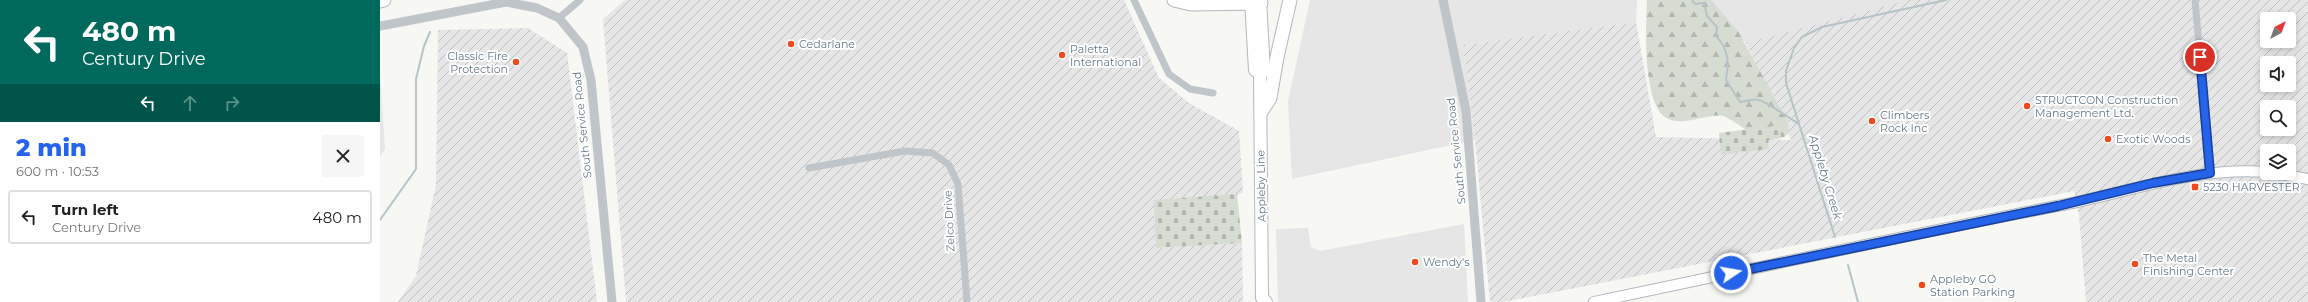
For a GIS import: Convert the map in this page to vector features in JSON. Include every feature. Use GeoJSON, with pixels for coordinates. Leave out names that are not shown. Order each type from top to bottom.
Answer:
{"type":"FeatureCollection","features":[{"type":"Feature","properties":{"kind":"highway"},"geometry":{"type":"LineString","coordinates":[[380,1],[384,0]]}},
{"type":"Feature","properties":{"kind":"highway"},"geometry":{"type":"LineString","coordinates":[[1174,0],[1191,4],[1256,2]]}},
{"type":"Feature","properties":{"kind":"highway"},"geometry":{"type":"LineString","coordinates":[[1261,112],[1270,98],[1277,54],[1290,0]]}},
{"type":"Feature","properties":{"kind":"main road","name":"Appleby Line"},"geometry":{"type":"LineString","coordinates":[[1256,2],[1255,70],[1260,74],[1261,112],[1262,301]]}},
{"type":"Feature","properties":{"kind":"main road"},"geometry":{"type":"LineString","coordinates":[[1594,302],[1871,245],[1995,217],[2058,206],[2153,183],[2210,173],[2240,171],[2260,172]]}},
{"type":"Feature","properties":{"kind":"main road"},"geometry":{"type":"LineString","coordinates":[[2296,177],[2308,179]]}},
{"type":"Feature","properties":{"kind":"street"},"geometry":{"type":"LineString","coordinates":[[559,18],[580,0]]}},
{"type":"Feature","properties":{"kind":"street"},"geometry":{"type":"LineString","coordinates":[[1134,0],[1169,74],[1190,89],[1213,93]]}},
{"type":"Feature","properties":{"kind":"street","name":"South Service Road"},"geometry":{"type":"LineString","coordinates":[[1443,0],[1466,111],[1481,302]]}},
{"type":"Feature","properties":{"kind":"street"},"geometry":{"type":"LineString","coordinates":[[2196,0],[2210,173]]}},
{"type":"Feature","properties":{"kind":"street","name":"South Service Road"},"geometry":{"type":"LineString","coordinates":[[380,26],[506,2],[537,8],[559,18],[583,47],[591,80],[612,302]]}},
{"type":"Feature","properties":{"kind":"street","name":"Zelco Drive"},"geometry":{"type":"LineString","coordinates":[[809,168],[905,151],[932,153],[949,164],[958,184],[967,302]]}},
{"type":"Feature","properties":{"kind":"shaded area"},"geometry":{"type":"Polygon","coordinates":[[[625,0],[1124,0],[1159,78],[1189,103],[1239,131],[1243,192],[1156,248],[1242,243],[1243,302],[626,302],[603,19],[625,0]]]}},
{"type":"Feature","properties":{"kind":"shaded area"},"geometry":{"type":"Polygon","coordinates":[[[1310,0],[1637,0],[1636,22],[1463,45],[1475,140],[1292,179],[1288,101],[1310,0]]]}},
{"type":"Feature","properties":{"kind":"shaded area"},"geometry":{"type":"Polygon","coordinates":[[[1708,0],[1915,0],[1834,25],[1746,43],[1708,0]]]}},
{"type":"Feature","properties":{"kind":"shaded area"},"geometry":{"type":"Polygon","coordinates":[[[1908,0],[2308,0],[2308,302],[2086,302],[2079,216],[2074,191],[1503,302],[1490,302],[1475,140],[1463,45],[1636,22],[1656,137],[1791,140],[1746,43],[1908,0]]]}},
{"type":"Feature","properties":{"kind":"shaded area"},"geometry":{"type":"Polygon","coordinates":[[[528,28],[567,53],[597,302],[398,302],[416,276],[436,185],[438,30],[528,28]]]}},
{"type":"Feature","properties":{"kind":"shaded area"},"geometry":{"type":"Polygon","coordinates":[[[380,72],[385,149],[380,157],[380,72]]]}},
{"type":"Feature","properties":{"kind":"shaded area"},"geometry":{"type":"Polygon","coordinates":[[[1464,224],[1468,302],[1278,302],[1276,229],[1308,228],[1311,247],[1320,251],[1464,224]]]}},
{"type":"Feature","properties":{"kind":"green space"},"geometry":{"type":"Polygon","coordinates":[[[1647,0],[1711,0],[1738,31],[1788,122],[1789,133],[1784,137],[1764,142],[1738,124],[1723,116],[1712,116],[1678,121],[1671,120],[1661,114],[1654,102],[1647,66],[1647,0]]]}},
{"type":"Feature","properties":{"kind":"green space"},"geometry":{"type":"Polygon","coordinates":[[[1780,125],[1781,138],[1768,140],[1769,149],[1721,155],[1719,133],[1780,125]]]}},
{"type":"Feature","properties":{"kind":"green space"},"geometry":{"type":"Polygon","coordinates":[[[1237,194],[1242,243],[1156,248],[1154,200],[1237,194]]]}},
{"type":"Feature","properties":{"kind":"waterway","name":"Appleby Creek"},"geometry":{"type":"LineString","coordinates":[[1692,0],[1695,4],[1704,3],[1707,16],[1717,27],[1716,36],[1726,51],[1727,56],[1728,68],[1726,80],[1740,102],[1754,100],[1762,101],[1799,124],[1835,237]]}},
{"type":"Feature","properties":{"kind":"waterway","name":"Appleby Creek"},"geometry":{"type":"LineString","coordinates":[[1799,124],[1786,83],[1786,71],[1794,48],[1802,37],[1822,27],[1946,0]]}},
{"type":"Feature","properties":{"kind":"waterway"},"geometry":{"type":"LineString","coordinates":[[380,220],[416,169],[416,79],[424,46],[430,32]]}},
{"type":"Feature","properties":{"kind":"waterway","name":"Appleby Creek"},"geometry":{"type":"LineString","coordinates":[[1848,265],[1858,302]]}},
{"type":"Feature","properties":{"kind":"place","name":"Cedarlane"},"geometry":{"type":"Point","coordinates":[791,44]}},
{"type":"Feature","properties":{"kind":"place","name":"Paletta International"},"geometry":{"type":"Point","coordinates":[1062,55]}},
{"type":"Feature","properties":{"kind":"place","name":"Classic Fire Protection"},"geometry":{"type":"Point","coordinates":[516,62]}},
{"type":"Feature","properties":{"kind":"place","name":"STRUCTCON Construction Management Ltd."},"geometry":{"type":"Point","coordinates":[2027,106]}},
{"type":"Feature","properties":{"kind":"place","name":"Climbers Rock Inc"},"geometry":{"type":"Point","coordinates":[1872,121]}},
{"type":"Feature","properties":{"kind":"place","name":"Exotic Woods"},"geometry":{"type":"Point","coordinates":[2108,139]}},
{"type":"Feature","properties":{"kind":"place","name":"5230 HARVESTER"},"geometry":{"type":"Point","coordinates":[2195,187]}},
{"type":"Feature","properties":{"kind":"place","name":"Wendy's"},"geometry":{"type":"Point","coordinates":[1415,262]}},
{"type":"Feature","properties":{"kind":"place","name":"The Metal Finishing Center"},"geometry":{"type":"Point","coordinates":[2135,264]}},
{"type":"Feature","properties":{"kind":"place","name":"Appleby GO Station Parking"},"geometry":{"type":"Point","coordinates":[1922,285]}},
{"type":"Feature","properties":{"kind":"route"},"geometry":{"type":"LineString","coordinates":[[1731,273],[1784,261],[1922,235],[1995,217],[2058,206],[2153,183],[2210,173],[2200,57]]}}]}
